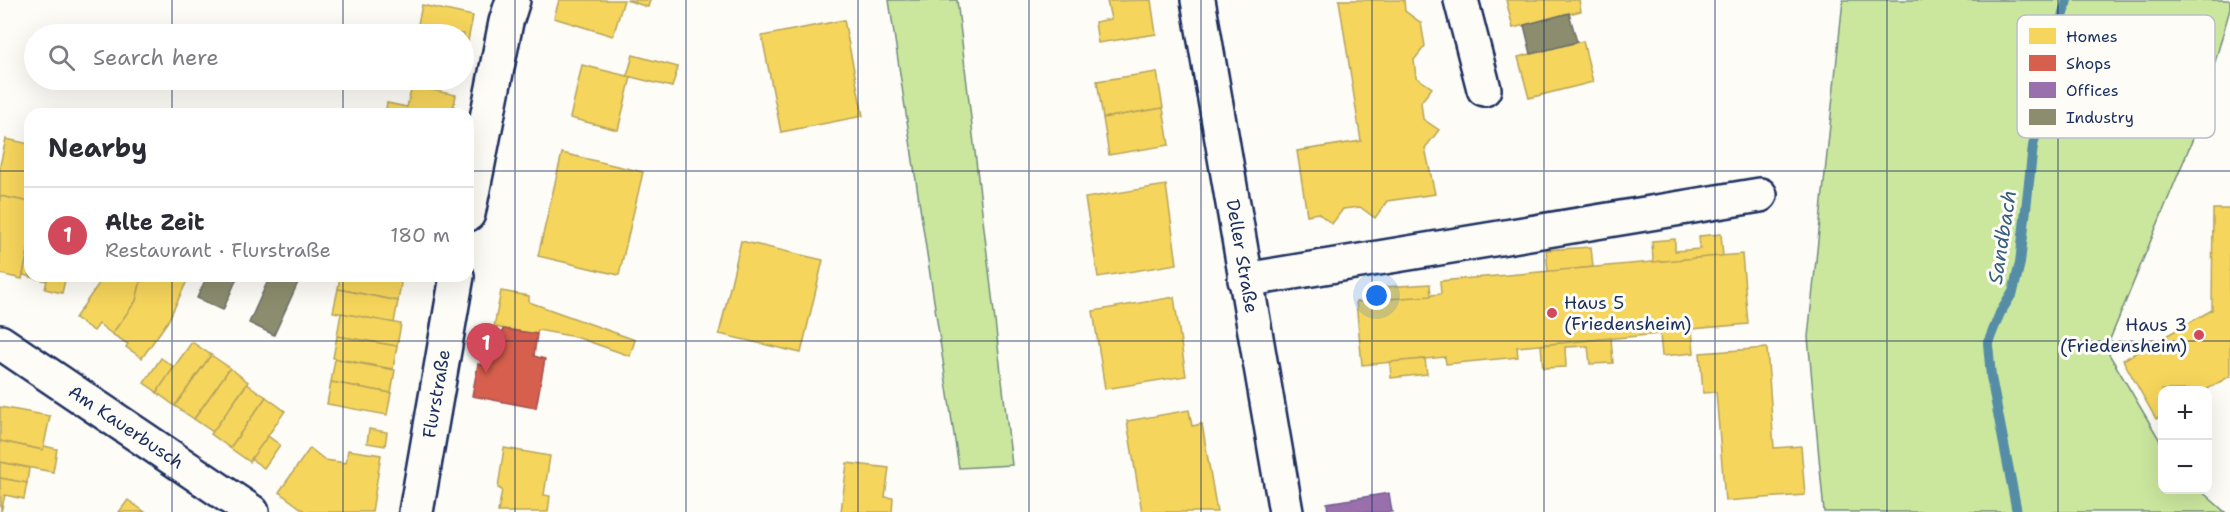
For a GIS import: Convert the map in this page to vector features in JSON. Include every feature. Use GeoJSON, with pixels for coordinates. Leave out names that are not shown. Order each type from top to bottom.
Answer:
{"type":"FeatureCollection","features":[{"type":"Feature","properties":{"kind":"street"},"geometry":{"type":"LineString","coordinates":[[474,181],[489,100],[513,0]]}},
{"type":"Feature","properties":{"kind":"street","name":"Deller Straße"},"geometry":{"type":"LineString","coordinates":[[1198,0],[1286,512]]}},
{"type":"Feature","properties":{"kind":"street"},"geometry":{"type":"LineString","coordinates":[[1461,0],[1484,89]]}},
{"type":"Feature","properties":{"kind":"street"},"geometry":{"type":"LineString","coordinates":[[1245,280],[1760,195]]}},
{"type":"Feature","properties":{"kind":"street","name":"Flurstraße"},"geometry":{"type":"LineString","coordinates":[[416,512],[456,282]]}},
{"type":"Feature","properties":{"kind":"street","name":"Am Kauerbusch"},"geometry":{"type":"LineString","coordinates":[[0,342],[252,512]]}},
{"type":"Feature","properties":{"kind":"green space"},"geometry":{"type":"Polygon","coordinates":[[[889,0],[957,0],[1012,465],[959,468],[889,0]]]}},
{"type":"Feature","properties":{"kind":"green space"},"geometry":{"type":"Polygon","coordinates":[[[1843,0],[2230,0],[2230,9],[2215,62],[2215,15],[2017,15],[2017,138],[2193,138],[2106,349],[2158,437],[2158,494],[2205,494],[2225,512],[1824,512],[1808,337],[1843,0]]]}},
{"type":"Feature","properties":{"kind":"building: Homes"},"geometry":{"type":"Polygon","coordinates":[[[559,0],[624,0],[613,36],[554,18],[559,0]]]}},
{"type":"Feature","properties":{"kind":"building: Homes"},"geometry":{"type":"Polygon","coordinates":[[[626,0],[650,0],[648,7],[626,0]]]}},
{"type":"Feature","properties":{"kind":"building: Homes"},"geometry":{"type":"Polygon","coordinates":[[[1151,0],[1156,34],[1098,43],[1095,22],[1111,19],[1107,1],[1151,0]]]}},
{"type":"Feature","properties":{"kind":"building: Homes"},"geometry":{"type":"Polygon","coordinates":[[[1339,0],[1404,0],[1405,11],[1421,23],[1425,46],[1414,60],[1416,77],[1432,88],[1421,102],[1423,119],[1439,130],[1425,148],[1435,194],[1387,201],[1375,218],[1360,207],[1343,209],[1332,224],[1318,213],[1307,215],[1297,151],[1361,141],[1339,0]]]}},
{"type":"Feature","properties":{"kind":"building: Homes"},"geometry":{"type":"Polygon","coordinates":[[[1506,0],[1579,0],[1581,11],[1513,28],[1506,0]]]}},
{"type":"Feature","properties":{"kind":"building: Homes"},"geometry":{"type":"Polygon","coordinates":[[[422,5],[473,16],[471,24],[418,24],[422,5]]]}},
{"type":"Feature","properties":{"kind":"building: Homes"},"geometry":{"type":"Polygon","coordinates":[[[844,20],[863,116],[781,132],[762,36],[844,20]]]}},
{"type":"Feature","properties":{"kind":"building: Homes"},"geometry":{"type":"Polygon","coordinates":[[[1583,41],[1593,82],[1529,98],[1518,57],[1583,41]]]}},
{"type":"Feature","properties":{"kind":"building: Homes"},"geometry":{"type":"Polygon","coordinates":[[[633,55],[678,67],[672,87],[627,76],[633,55]]]}},
{"type":"Feature","properties":{"kind":"building: Homes"},"geometry":{"type":"Polygon","coordinates":[[[582,65],[631,77],[618,130],[570,118],[582,65]]]}},
{"type":"Feature","properties":{"kind":"building: Homes"},"geometry":{"type":"Polygon","coordinates":[[[1157,72],[1163,108],[1103,118],[1097,81],[1157,72]]]}},
{"type":"Feature","properties":{"kind":"building: Homes"},"geometry":{"type":"Polygon","coordinates":[[[411,90],[432,90],[456,95],[453,108],[386,108],[387,103],[407,107],[411,90]]]}},
{"type":"Feature","properties":{"kind":"building: Homes"},"geometry":{"type":"Polygon","coordinates":[[[1163,108],[1169,145],[1109,155],[1103,118],[1163,108]]]}},
{"type":"Feature","properties":{"kind":"building: Homes"},"geometry":{"type":"Polygon","coordinates":[[[6,139],[24,143],[24,201],[0,196],[0,165],[6,139]]]}},
{"type":"Feature","properties":{"kind":"building: Homes"},"geometry":{"type":"Polygon","coordinates":[[[562,153],[643,172],[619,275],[538,256],[562,153]]]}},
{"type":"Feature","properties":{"kind":"building: Homes"},"geometry":{"type":"Polygon","coordinates":[[[1166,185],[1177,264],[1098,277],[1085,198],[1166,185]]]}},
{"type":"Feature","properties":{"kind":"building: Homes"},"geometry":{"type":"Polygon","coordinates":[[[0,196],[24,201],[24,270],[22,279],[0,274],[0,196]]]}},
{"type":"Feature","properties":{"kind":"building: Homes","name":"Haus 3 (Friedensheim)"},"geometry":{"type":"Polygon","coordinates":[[[2213,209],[2230,209],[2230,376],[2212,386],[2158,386],[2158,418],[2156,419],[2123,360],[2212,310],[2213,209]]]}},
{"type":"Feature","properties":{"kind":"building: Homes"},"geometry":{"type":"Polygon","coordinates":[[[1721,234],[1723,256],[1653,262],[1652,241],[1675,239],[1675,251],[1700,249],[1699,236],[1721,234]]]}},
{"type":"Feature","properties":{"kind":"building: Homes"},"geometry":{"type":"Polygon","coordinates":[[[741,241],[823,260],[801,353],[719,334],[741,241]]]}},
{"type":"Feature","properties":{"kind":"building: Homes"},"geometry":{"type":"Polygon","coordinates":[[[1591,247],[1593,267],[1548,272],[1546,250],[1591,247]]]}},
{"type":"Feature","properties":{"kind":"building: Homes","name":"Haus 5 (Friedensheim)"},"geometry":{"type":"Polygon","coordinates":[[[1742,254],[1748,324],[1692,329],[1694,353],[1662,356],[1660,334],[1517,347],[1518,357],[1446,364],[1445,357],[1362,365],[1356,302],[1441,294],[1440,281],[1742,254]]]}},
{"type":"Feature","properties":{"kind":"building: Homes"},"geometry":{"type":"Polygon","coordinates":[[[47,282],[65,282],[62,293],[45,289],[47,282]]]}},
{"type":"Feature","properties":{"kind":"building: Homes"},"geometry":{"type":"Polygon","coordinates":[[[100,282],[141,282],[136,301],[112,334],[99,324],[94,331],[75,318],[100,282]]]}},
{"type":"Feature","properties":{"kind":"building: Homes"},"geometry":{"type":"Polygon","coordinates":[[[141,282],[187,282],[168,321],[142,358],[126,347],[128,344],[112,334],[136,301],[141,282]]]}},
{"type":"Feature","properties":{"kind":"building: Homes"},"geometry":{"type":"Polygon","coordinates":[[[339,282],[401,282],[398,301],[338,289],[339,282]]]}},
{"type":"Feature","properties":{"kind":"building: Homes"},"geometry":{"type":"Polygon","coordinates":[[[1430,284],[1431,296],[1385,299],[1384,287],[1430,284]]]}},
{"type":"Feature","properties":{"kind":"building: Homes"},"geometry":{"type":"Polygon","coordinates":[[[338,289],[398,301],[394,323],[333,312],[338,289]]]}},
{"type":"Feature","properties":{"kind":"building: Homes"},"geometry":{"type":"Polygon","coordinates":[[[501,291],[529,296],[529,302],[635,340],[630,356],[576,337],[538,330],[537,334],[494,327],[501,291]]]}},
{"type":"Feature","properties":{"kind":"building: Homes"},"geometry":{"type":"Polygon","coordinates":[[[1174,297],[1186,376],[1105,389],[1093,311],[1174,297]]]}},
{"type":"Feature","properties":{"kind":"building: Homes"},"geometry":{"type":"Polygon","coordinates":[[[341,313],[401,324],[397,346],[337,336],[341,313]]]}},
{"type":"Feature","properties":{"kind":"building: Homes"},"geometry":{"type":"Polygon","coordinates":[[[337,336],[397,346],[393,369],[333,358],[337,336]]]}},
{"type":"Feature","properties":{"kind":"building: Homes"},"geometry":{"type":"Polygon","coordinates":[[[1611,338],[1613,363],[1590,364],[1588,346],[1565,347],[1566,367],[1543,368],[1541,345],[1611,338]]]}},
{"type":"Feature","properties":{"kind":"building: Homes"},"geometry":{"type":"Polygon","coordinates":[[[192,342],[211,355],[175,406],[156,392],[192,342]]]}},
{"type":"Feature","properties":{"kind":"building: Homes"},"geometry":{"type":"Polygon","coordinates":[[[1767,348],[1774,448],[1801,446],[1805,495],[1725,501],[1716,392],[1703,393],[1700,353],[1767,348]]]}},
{"type":"Feature","properties":{"kind":"building: Homes"},"geometry":{"type":"Polygon","coordinates":[[[211,355],[230,368],[194,419],[175,406],[211,355]]]}},
{"type":"Feature","properties":{"kind":"building: Homes"},"geometry":{"type":"Polygon","coordinates":[[[161,358],[174,367],[157,392],[144,383],[161,358]]]}},
{"type":"Feature","properties":{"kind":"building: Homes"},"geometry":{"type":"Polygon","coordinates":[[[335,359],[395,370],[391,393],[331,382],[335,359]]]}},
{"type":"Feature","properties":{"kind":"building: Homes"},"geometry":{"type":"Polygon","coordinates":[[[1425,359],[1427,374],[1391,378],[1390,362],[1425,359]]]}},
{"type":"Feature","properties":{"kind":"building: Homes"},"geometry":{"type":"Polygon","coordinates":[[[230,368],[248,382],[213,432],[194,419],[230,368]]]}},
{"type":"Feature","properties":{"kind":"building: Homes"},"geometry":{"type":"Polygon","coordinates":[[[331,382],[391,393],[387,415],[327,404],[331,382]]]}},
{"type":"Feature","properties":{"kind":"building: Homes"},"geometry":{"type":"Polygon","coordinates":[[[247,384],[266,397],[230,448],[211,434],[247,384]]]}},
{"type":"Feature","properties":{"kind":"building: Homes"},"geometry":{"type":"Polygon","coordinates":[[[266,397],[285,411],[250,462],[230,448],[266,397]]]}},
{"type":"Feature","properties":{"kind":"building: Homes"},"geometry":{"type":"Polygon","coordinates":[[[0,407],[50,416],[43,450],[0,441],[0,407]]]}},
{"type":"Feature","properties":{"kind":"building: Homes"},"geometry":{"type":"Polygon","coordinates":[[[1189,410],[1192,426],[1202,424],[1217,512],[1142,512],[1127,421],[1189,410]]]}},
{"type":"Feature","properties":{"kind":"building: Homes"},"geometry":{"type":"Polygon","coordinates":[[[369,429],[387,432],[385,446],[367,443],[369,429]]]}},
{"type":"Feature","properties":{"kind":"building: Homes"},"geometry":{"type":"Polygon","coordinates":[[[268,436],[280,445],[264,468],[251,459],[268,436]]]}},
{"type":"Feature","properties":{"kind":"building: Homes"},"geometry":{"type":"Polygon","coordinates":[[[0,441],[43,450],[44,446],[57,449],[53,472],[0,462],[0,441]]]}},
{"type":"Feature","properties":{"kind":"building: Homes"},"geometry":{"type":"Polygon","coordinates":[[[310,448],[325,460],[346,463],[348,450],[381,455],[372,512],[306,512],[279,492],[310,448]]]}},
{"type":"Feature","properties":{"kind":"building: Homes"},"geometry":{"type":"Polygon","coordinates":[[[504,448],[550,456],[544,495],[550,496],[548,512],[498,512],[502,490],[498,488],[504,448]]]}},
{"type":"Feature","properties":{"kind":"building: Homes"},"geometry":{"type":"Polygon","coordinates":[[[0,462],[29,468],[27,483],[0,478],[0,462]]]}},
{"type":"Feature","properties":{"kind":"building: Homes"},"geometry":{"type":"Polygon","coordinates":[[[847,463],[889,468],[885,497],[893,498],[892,512],[841,512],[847,463]]]}},
{"type":"Feature","properties":{"kind":"building: Homes"},"geometry":{"type":"Polygon","coordinates":[[[0,478],[27,483],[24,499],[5,495],[1,512],[0,478]]]}},
{"type":"Feature","properties":{"kind":"building: Homes"},"geometry":{"type":"Polygon","coordinates":[[[128,500],[145,512],[119,512],[128,500]]]}},
{"type":"Feature","properties":{"kind":"building: Shops"},"geometry":{"type":"Polygon","coordinates":[[[503,329],[537,334],[534,356],[545,359],[536,408],[472,396],[478,364],[487,366],[489,355],[497,356],[503,329]]]}},
{"type":"Feature","properties":{"kind":"building: Offices"},"geometry":{"type":"Polygon","coordinates":[[[1389,493],[1392,512],[1328,512],[1327,503],[1389,493]]]}},
{"type":"Feature","properties":{"kind":"building: Industry"},"geometry":{"type":"Polygon","coordinates":[[[1569,13],[1577,42],[1531,54],[1524,25],[1569,13]]]}},
{"type":"Feature","properties":{"kind":"building: Industry"},"geometry":{"type":"Polygon","coordinates":[[[204,282],[235,282],[223,310],[197,298],[204,282]]]}},
{"type":"Feature","properties":{"kind":"building: Industry"},"geometry":{"type":"Polygon","coordinates":[[[267,282],[298,282],[274,335],[249,323],[267,282]]]}},
{"type":"Feature","properties":{"kind":"waterway","name":"Sandbach"},"geometry":{"type":"LineString","coordinates":[[2064,15],[2067,0]]}},
{"type":"Feature","properties":{"kind":"waterway","name":"Sandbach"},"geometry":{"type":"LineString","coordinates":[[2017,512],[1991,377],[1988,343],[2000,313],[2013,292],[2020,263],[2035,138]]}},
{"type":"Feature","properties":{"kind":"place","name":"Haus 5 (Friedensheim)"},"geometry":{"type":"Point","coordinates":[1552,313]}},
{"type":"Feature","properties":{"kind":"place","name":"Haus 3 (Friedensheim)"},"geometry":{"type":"Point","coordinates":[2199,335]}},
{"type":"Feature","properties":{"kind":"place","name":"Alte Zeit"},"geometry":{"type":"Point","coordinates":[486,373]}}]}
